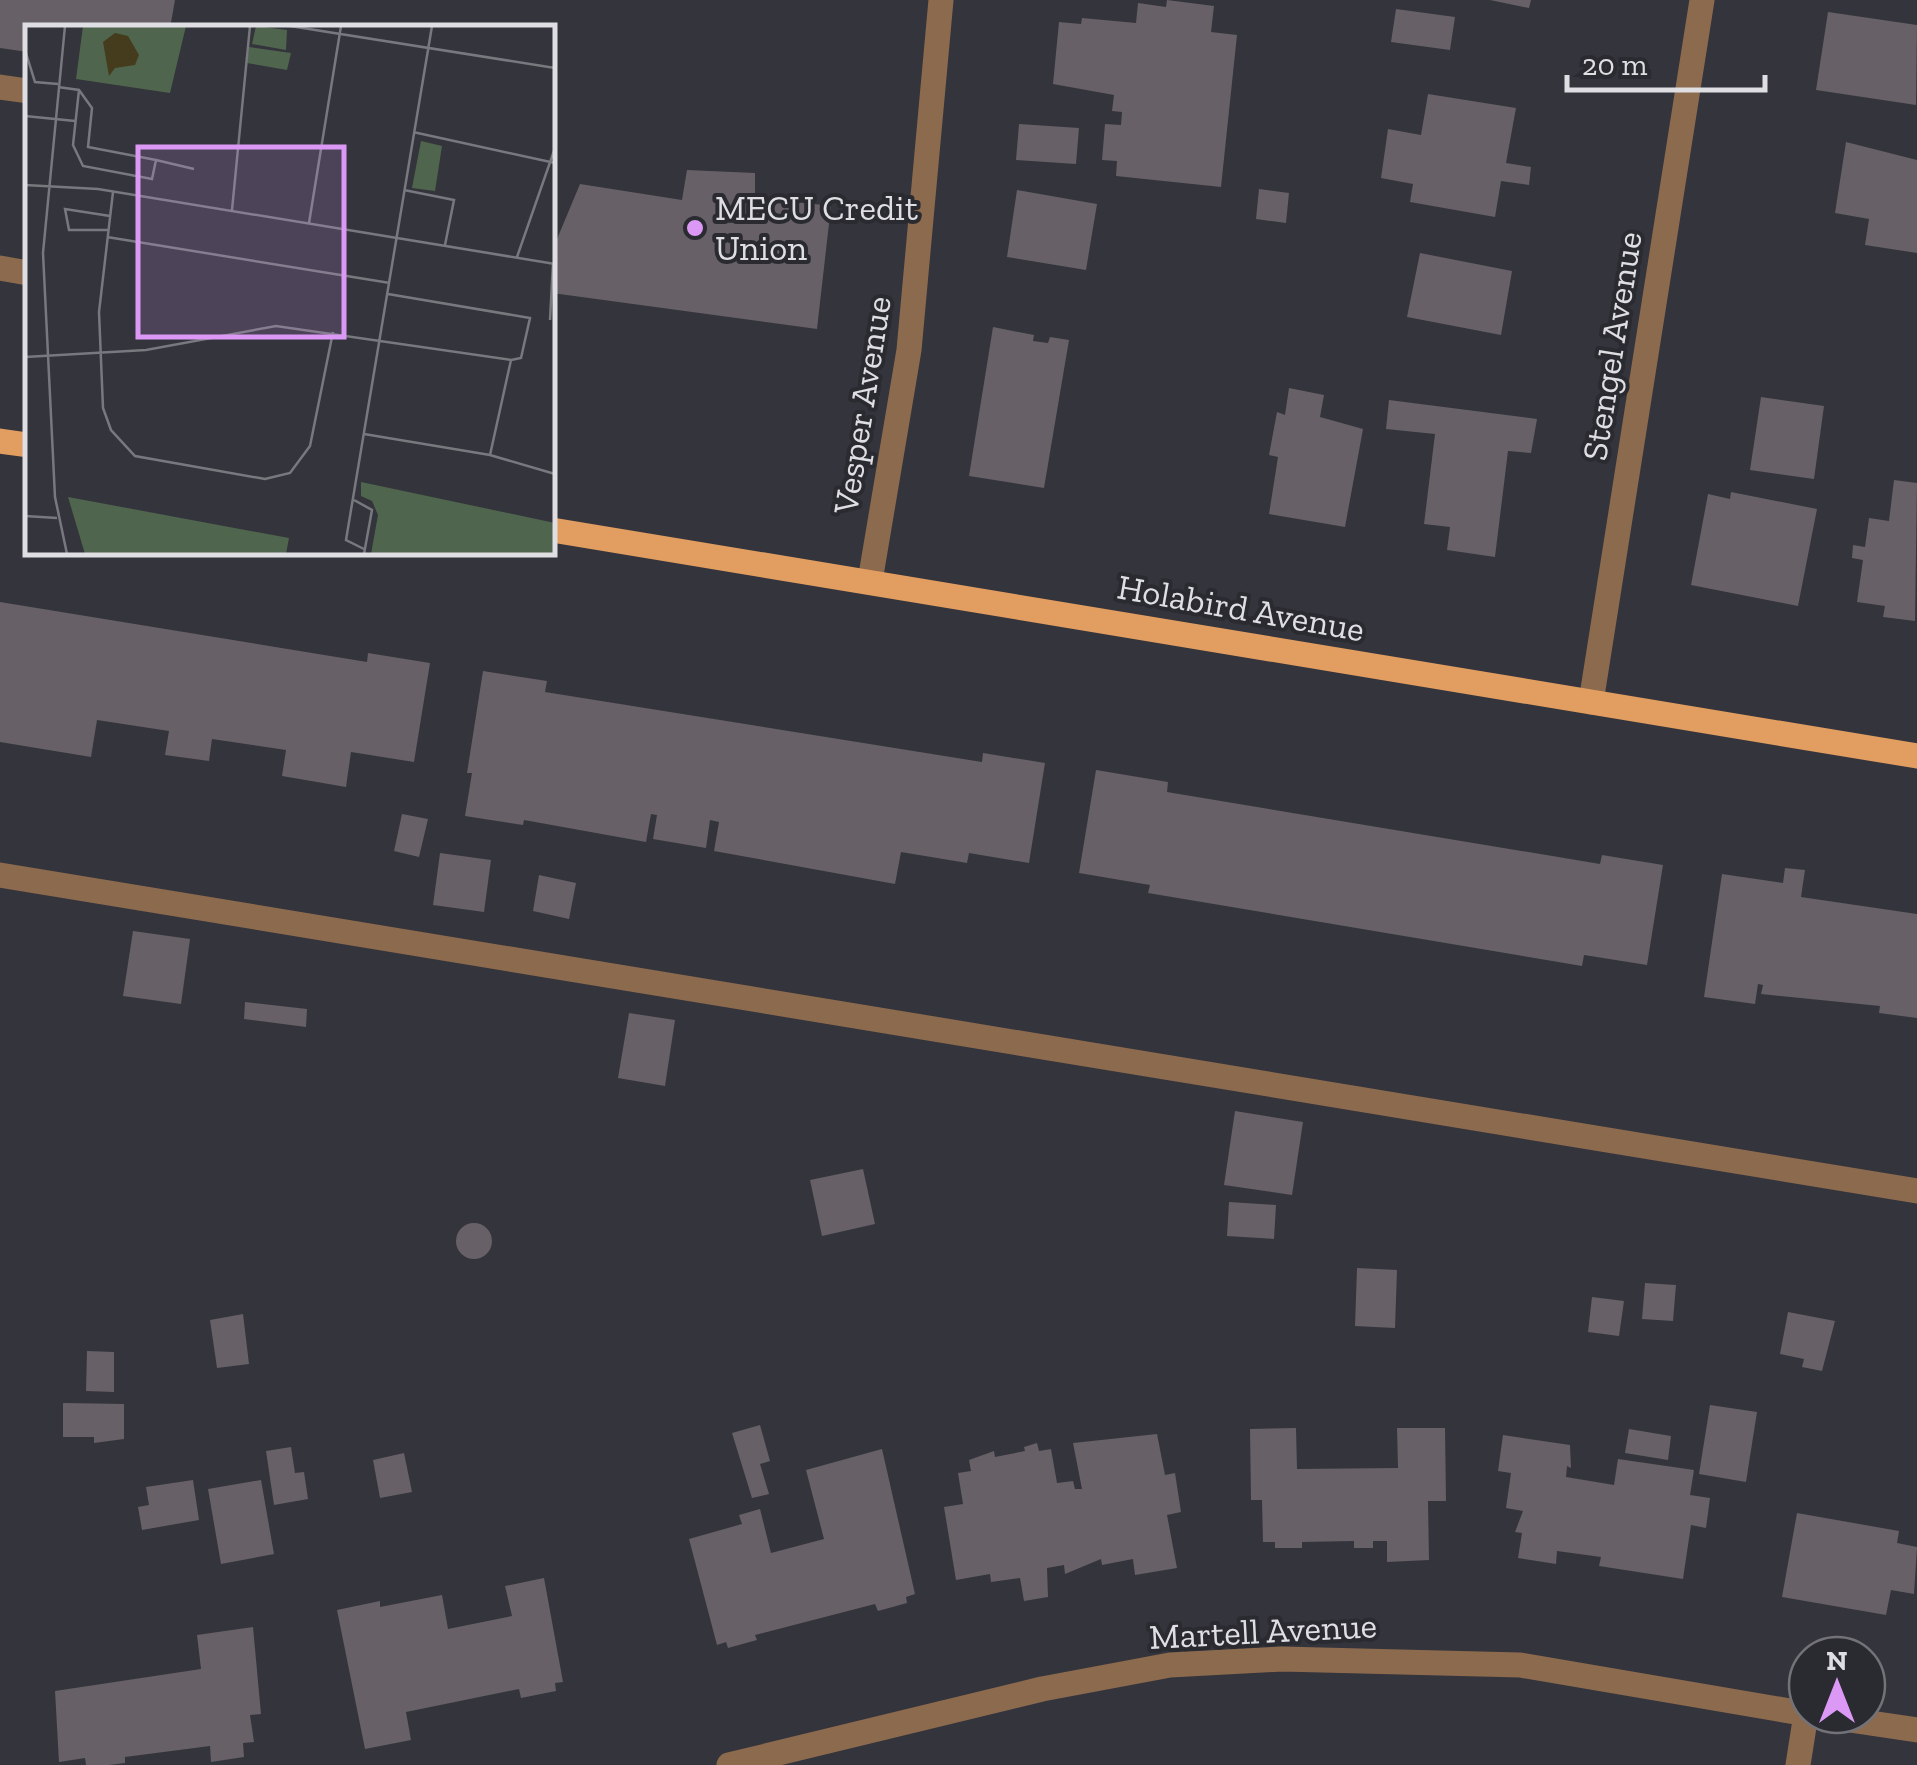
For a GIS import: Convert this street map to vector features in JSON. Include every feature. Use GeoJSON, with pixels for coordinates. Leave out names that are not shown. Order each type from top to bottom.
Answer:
{"type":"FeatureCollection","features":[{"type":"Feature","properties":{"kind":"main road"},"geometry":{"type":"LineString","coordinates":[[0,441],[25,445]]}},
{"type":"Feature","properties":{"kind":"main road","name":"Holabird Avenue"},"geometry":{"type":"LineString","coordinates":[[555,530],[1917,756]]}},
{"type":"Feature","properties":{"kind":"street","name":"Vesper Avenue"},"geometry":{"type":"LineString","coordinates":[[870,581],[909,350],[940,0]]}},
{"type":"Feature","properties":{"kind":"street","name":"Stengel Avenue"},"geometry":{"type":"LineString","coordinates":[[1590,702],[1702,0]]}},
{"type":"Feature","properties":{"kind":"street"},"geometry":{"type":"LineString","coordinates":[[0,86],[25,90]]}},
{"type":"Feature","properties":{"kind":"street"},"geometry":{"type":"LineString","coordinates":[[0,268],[25,272]]}},
{"type":"Feature","properties":{"kind":"street"},"geometry":{"type":"LineString","coordinates":[[0,876],[1917,1191]]}},
{"type":"Feature","properties":{"kind":"street","name":"Martell Avenue"},"geometry":{"type":"LineString","coordinates":[[729,1765],[1079,1682],[1170,1666],[1282,1659],[1520,1666],[1787,1711]]}},
{"type":"Feature","properties":{"kind":"street"},"geometry":{"type":"LineString","coordinates":[[1887,1726],[1917,1730]]}},
{"type":"Feature","properties":{"kind":"street"},"geometry":{"type":"LineString","coordinates":[[1798,1765],[1803,1735]]}},
{"type":"Feature","properties":{"kind":"building"},"geometry":{"type":"Polygon","coordinates":[[[0,0],[175,0],[171,25],[25,25],[25,52],[0,48],[0,0]]]}},
{"type":"Feature","properties":{"kind":"building"},"geometry":{"type":"Polygon","coordinates":[[[1167,0],[1214,6],[1211,32],[1237,35],[1221,187],[1116,176],[1117,161],[1102,160],[1105,124],[1121,125],[1122,112],[1112,111],[1114,95],[1053,84],[1059,22],[1081,24],[1082,18],[1136,23],[1138,3],[1166,7],[1167,0]]]}},
{"type":"Feature","properties":{"kind":"building"},"geometry":{"type":"Polygon","coordinates":[[[1490,0],[1531,0],[1529,8],[1490,0]]]}},
{"type":"Feature","properties":{"kind":"building"},"geometry":{"type":"Polygon","coordinates":[[[1396,9],[1455,17],[1450,50],[1391,42],[1396,9]]]}},
{"type":"Feature","properties":{"kind":"building"},"geometry":{"type":"Polygon","coordinates":[[[1828,12],[1917,25],[1916,105],[1816,90],[1828,12]]]}},
{"type":"Feature","properties":{"kind":"building"},"geometry":{"type":"Polygon","coordinates":[[[1428,94],[1516,108],[1506,163],[1531,167],[1529,185],[1501,181],[1495,217],[1410,202],[1413,184],[1381,178],[1388,129],[1421,135],[1428,94]]]}},
{"type":"Feature","properties":{"kind":"building"},"geometry":{"type":"Polygon","coordinates":[[[1019,124],[1079,128],[1076,164],[1016,160],[1019,124]]]}},
{"type":"Feature","properties":{"kind":"building"},"geometry":{"type":"Polygon","coordinates":[[[1846,142],[1917,160],[1917,253],[1865,245],[1869,219],[1835,213],[1846,142]]]}},
{"type":"Feature","properties":{"kind":"building","name":"MECU Credit Union"},"geometry":{"type":"Polygon","coordinates":[[[687,170],[755,173],[755,197],[831,206],[817,329],[555,293],[555,244],[580,184],[682,200],[687,170]]]}},
{"type":"Feature","properties":{"kind":"building"},"geometry":{"type":"Polygon","coordinates":[[[1259,189],[1289,193],[1286,223],[1256,219],[1259,189]]]}},
{"type":"Feature","properties":{"kind":"building"},"geometry":{"type":"Polygon","coordinates":[[[1017,190],[1097,204],[1086,270],[1007,257],[1017,190]]]}},
{"type":"Feature","properties":{"kind":"building"},"geometry":{"type":"Polygon","coordinates":[[[1420,253],[1512,271],[1501,335],[1407,317],[1420,253]]]}},
{"type":"Feature","properties":{"kind":"building"},"geometry":{"type":"Polygon","coordinates":[[[993,327],[1034,335],[1033,341],[1048,343],[1050,337],[1069,340],[1044,488],[969,476],[993,327]]]}},
{"type":"Feature","properties":{"kind":"building"},"geometry":{"type":"Polygon","coordinates":[[[1289,388],[1324,395],[1320,417],[1363,429],[1345,527],[1269,514],[1278,457],[1269,455],[1277,412],[1285,415],[1289,388]]]}},
{"type":"Feature","properties":{"kind":"building"},"geometry":{"type":"Polygon","coordinates":[[[1761,397],[1824,406],[1814,479],[1750,470],[1761,397]]]}},
{"type":"Feature","properties":{"kind":"building"},"geometry":{"type":"Polygon","coordinates":[[[1389,400],[1537,419],[1531,453],[1508,451],[1495,557],[1447,550],[1450,527],[1424,524],[1435,434],[1386,429],[1389,400]]]}},
{"type":"Feature","properties":{"kind":"building"},"geometry":{"type":"Polygon","coordinates":[[[1894,480],[1917,483],[1915,621],[1883,617],[1885,606],[1857,602],[1863,560],[1852,558],[1853,545],[1865,547],[1869,518],[1889,521],[1894,480]]]}},
{"type":"Feature","properties":{"kind":"building"},"geometry":{"type":"Polygon","coordinates":[[[1731,492],[1817,509],[1798,606],[1691,585],[1708,494],[1730,499],[1731,492]]]}},
{"type":"Feature","properties":{"kind":"building"},"geometry":{"type":"Polygon","coordinates":[[[0,602],[367,662],[368,653],[430,663],[414,762],[351,752],[346,787],[282,776],[286,750],[212,739],[209,761],[165,755],[169,731],[97,720],[91,757],[0,742],[0,602]]]}},
{"type":"Feature","properties":{"kind":"building"},"geometry":{"type":"Polygon","coordinates":[[[483,671],[547,681],[545,692],[982,762],[983,753],[1045,763],[1029,863],[969,853],[967,863],[901,852],[895,884],[714,851],[719,822],[710,820],[706,848],[653,839],[657,815],[651,814],[646,842],[524,820],[523,825],[465,816],[472,773],[467,773],[483,671]]]}},
{"type":"Feature","properties":{"kind":"building"},"geometry":{"type":"Polygon","coordinates":[[[1096,770],[1168,782],[1167,792],[1600,864],[1602,855],[1663,865],[1647,965],[1584,955],[1582,966],[1148,893],[1150,885],[1079,873],[1096,770]]]}},
{"type":"Feature","properties":{"kind":"building"},"geometry":{"type":"Polygon","coordinates":[[[402,814],[428,819],[419,857],[394,851],[402,814]]]}},
{"type":"Feature","properties":{"kind":"building"},"geometry":{"type":"Polygon","coordinates":[[[440,853],[491,860],[484,912],[433,905],[440,853]]]}},
{"type":"Feature","properties":{"kind":"building"},"geometry":{"type":"Polygon","coordinates":[[[1785,868],[1805,870],[1801,897],[1917,914],[1917,1018],[1879,1013],[1880,1006],[1761,994],[1763,985],[1758,984],[1755,1004],[1704,997],[1722,874],[1783,883],[1785,868]]]}},
{"type":"Feature","properties":{"kind":"building"},"geometry":{"type":"Polygon","coordinates":[[[539,875],[576,883],[569,919],[533,911],[539,875]]]}},
{"type":"Feature","properties":{"kind":"building"},"geometry":{"type":"Polygon","coordinates":[[[133,931],[190,939],[181,1004],[123,996],[133,931]]]}},
{"type":"Feature","properties":{"kind":"building"},"geometry":{"type":"Polygon","coordinates":[[[245,1002],[307,1009],[306,1027],[244,1019],[245,1002]]]}},
{"type":"Feature","properties":{"kind":"building"},"geometry":{"type":"Polygon","coordinates":[[[629,1013],[675,1020],[665,1086],[618,1078],[629,1013]]]}},
{"type":"Feature","properties":{"kind":"building"},"geometry":{"type":"Polygon","coordinates":[[[1235,1111],[1303,1122],[1292,1195],[1224,1185],[1235,1111]]]}},
{"type":"Feature","properties":{"kind":"building"},"geometry":{"type":"Polygon","coordinates":[[[863,1169],[875,1224],[822,1236],[810,1180],[863,1169]]]}},
{"type":"Feature","properties":{"kind":"building"},"geometry":{"type":"Polygon","coordinates":[[[1229,1202],[1276,1205],[1274,1239],[1227,1236],[1229,1202]]]}},
{"type":"Feature","properties":{"kind":"building"},"geometry":{"type":"Polygon","coordinates":[[[474,1223],[487,1228],[492,1241],[487,1254],[474,1259],[461,1254],[456,1241],[461,1228],[474,1223]]]}},
{"type":"Feature","properties":{"kind":"building"},"geometry":{"type":"Polygon","coordinates":[[[1357,1268],[1397,1270],[1395,1328],[1355,1326],[1357,1268]]]}},
{"type":"Feature","properties":{"kind":"building"},"geometry":{"type":"Polygon","coordinates":[[[1645,1283],[1676,1285],[1673,1321],[1642,1319],[1645,1283]]]}},
{"type":"Feature","properties":{"kind":"building"},"geometry":{"type":"Polygon","coordinates":[[[1592,1297],[1624,1301],[1619,1336],[1588,1332],[1592,1297]]]}},
{"type":"Feature","properties":{"kind":"building"},"geometry":{"type":"Polygon","coordinates":[[[1788,1312],[1835,1321],[1822,1371],[1802,1367],[1804,1359],[1780,1354],[1788,1312]]]}},
{"type":"Feature","properties":{"kind":"building"},"geometry":{"type":"Polygon","coordinates":[[[243,1314],[249,1364],[217,1368],[210,1320],[243,1314]]]}},
{"type":"Feature","properties":{"kind":"building"},"geometry":{"type":"Polygon","coordinates":[[[87,1351],[114,1352],[114,1392],[86,1391],[87,1351]]]}},
{"type":"Feature","properties":{"kind":"building"},"geometry":{"type":"Polygon","coordinates":[[[63,1403],[124,1404],[124,1439],[94,1443],[94,1437],[63,1437],[63,1403]]]}},
{"type":"Feature","properties":{"kind":"building"},"geometry":{"type":"Polygon","coordinates":[[[1710,1405],[1757,1412],[1746,1482],[1699,1474],[1710,1405]]]}},
{"type":"Feature","properties":{"kind":"building"},"geometry":{"type":"Polygon","coordinates":[[[760,1425],[770,1461],[760,1464],[769,1494],[752,1498],[732,1433],[760,1425]]]}},
{"type":"Feature","properties":{"kind":"building"},"geometry":{"type":"Polygon","coordinates":[[[1296,1428],[1297,1469],[1398,1468],[1397,1428],[1445,1428],[1446,1501],[1428,1501],[1429,1560],[1387,1562],[1387,1541],[1373,1541],[1373,1548],[1354,1548],[1354,1541],[1302,1542],[1302,1548],[1275,1548],[1275,1542],[1263,1542],[1262,1500],[1251,1500],[1250,1429],[1296,1428]]]}},
{"type":"Feature","properties":{"kind":"building"},"geometry":{"type":"Polygon","coordinates":[[[1629,1429],[1671,1436],[1668,1460],[1625,1453],[1629,1429]]]}},
{"type":"Feature","properties":{"kind":"building"},"geometry":{"type":"Polygon","coordinates":[[[1157,1434],[1165,1475],[1175,1473],[1181,1512],[1167,1515],[1177,1568],[1135,1575],[1133,1559],[1102,1565],[1101,1559],[1065,1574],[1064,1565],[1047,1568],[1048,1597],[1024,1601],[1020,1578],[991,1582],[990,1574],[956,1580],[944,1507],[963,1504],[958,1473],[971,1471],[969,1460],[994,1451],[995,1457],[1025,1451],[1024,1447],[1037,1443],[1039,1451],[1051,1449],[1057,1483],[1073,1481],[1075,1489],[1082,1489],[1073,1443],[1157,1434]]]}},
{"type":"Feature","properties":{"kind":"building"},"geometry":{"type":"Polygon","coordinates":[[[1503,1435],[1570,1445],[1571,1468],[1567,1466],[1566,1477],[1614,1485],[1618,1459],[1694,1470],[1690,1495],[1710,1498],[1706,1528],[1691,1525],[1683,1579],[1599,1566],[1601,1557],[1557,1551],[1556,1564],[1518,1558],[1522,1533],[1515,1532],[1523,1511],[1506,1508],[1511,1473],[1498,1471],[1503,1435]]]}},
{"type":"Feature","properties":{"kind":"building"},"geometry":{"type":"Polygon","coordinates":[[[291,1447],[295,1473],[304,1472],[308,1499],[274,1505],[266,1451],[291,1447]]]}},
{"type":"Feature","properties":{"kind":"building"},"geometry":{"type":"Polygon","coordinates":[[[882,1449],[915,1594],[906,1597],[907,1603],[878,1611],[875,1604],[755,1635],[757,1640],[728,1648],[726,1642],[717,1645],[689,1539],[742,1524],[739,1515],[760,1509],[771,1553],[824,1539],[806,1470],[882,1449]]]}},
{"type":"Feature","properties":{"kind":"building"},"geometry":{"type":"Polygon","coordinates":[[[404,1453],[412,1492],[380,1498],[373,1460],[404,1453]]]}},
{"type":"Feature","properties":{"kind":"building"},"geometry":{"type":"Polygon","coordinates":[[[193,1480],[199,1520],[142,1530],[138,1507],[149,1505],[146,1487],[193,1480]]]}},
{"type":"Feature","properties":{"kind":"building"},"geometry":{"type":"Polygon","coordinates":[[[261,1480],[274,1554],[221,1564],[208,1489],[261,1480]]]}},
{"type":"Feature","properties":{"kind":"building"},"geometry":{"type":"Polygon","coordinates":[[[1797,1513],[1899,1531],[1897,1543],[1917,1547],[1914,1594],[1891,1590],[1886,1615],[1782,1597],[1797,1513]]]}},
{"type":"Feature","properties":{"kind":"building"},"geometry":{"type":"Polygon","coordinates":[[[544,1578],[563,1682],[555,1683],[556,1691],[521,1698],[519,1689],[406,1712],[411,1740],[365,1749],[337,1610],[380,1601],[380,1607],[442,1595],[448,1629],[512,1616],[505,1586],[544,1578]]]}},
{"type":"Feature","properties":{"kind":"building"},"geometry":{"type":"Polygon","coordinates":[[[253,1627],[261,1714],[250,1715],[254,1742],[243,1743],[244,1757],[211,1762],[210,1746],[125,1757],[125,1763],[109,1765],[86,1765],[85,1758],[59,1762],[55,1691],[201,1669],[197,1635],[253,1627]]]}},
{"type":"Feature","properties":{"kind":"place","name":"MECU Credit Union"},"geometry":{"type":"Point","coordinates":[695,228]}}]}
